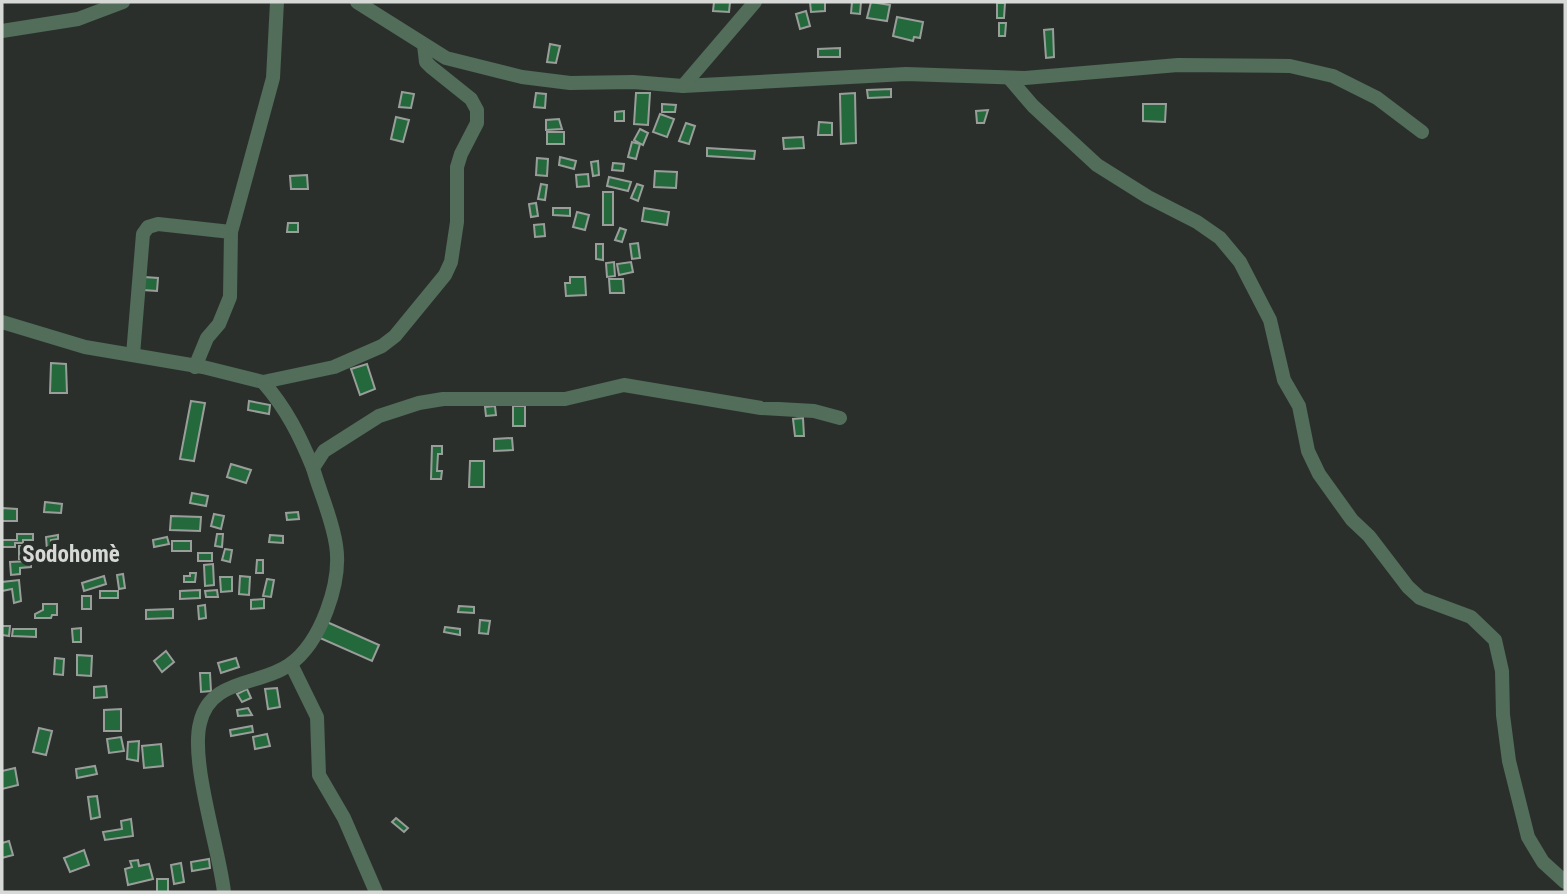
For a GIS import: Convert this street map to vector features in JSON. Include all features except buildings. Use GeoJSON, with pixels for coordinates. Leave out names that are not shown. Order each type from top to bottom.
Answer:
{"type":"FeatureCollection","features":[{"type":"Feature","properties":{"kind":"street"},"geometry":{"type":"LineString","coordinates":[[2,31],[78,19],[122,2]]}},
{"type":"Feature","properties":{"kind":"street"},"geometry":{"type":"LineString","coordinates":[[195,367],[207,338],[219,324],[230,297],[231,232],[273,78],[277,2]]}},
{"type":"Feature","properties":{"kind":"street"},"geometry":{"type":"LineString","coordinates":[[357,2],[446,58],[522,77],[570,83],[633,82],[683,86],[906,74],[1009,78],[1178,65],[1290,66],[1332,76],[1377,98],[1422,132]]}},
{"type":"Feature","properties":{"kind":"street"},"geometry":{"type":"LineString","coordinates":[[683,86],[755,2]]}},
{"type":"Feature","properties":{"kind":"street"},"geometry":{"type":"LineString","coordinates":[[2,323],[85,347],[263,382],[334,367],[382,346],[395,337],[445,275],[456,231],[457,167],[477,123],[477,110],[471,99],[426,62],[424,45]]}},
{"type":"Feature","properties":{"kind":"street"},"geometry":{"type":"LineString","coordinates":[[1009,78],[1040,114],[1097,165],[1148,197],[1197,222],[1225,243],[1240,262],[1270,320],[1284,380],[1299,406],[1308,451],[1319,474],[1352,520],[1369,536],[1408,587],[1420,598],[1471,617],[1494,640],[1502,671],[1503,715],[1509,761],[1528,837],[1543,862],[1565,882]]}},
{"type":"Feature","properties":{"kind":"street"},"geometry":{"type":"LineString","coordinates":[[133,355],[143,234],[148,227],[158,225],[231,232]]}},
{"type":"Feature","properties":{"kind":"street"},"geometry":{"type":"LineString","coordinates":[[224,892],[200,761],[199,724],[209,701],[231,686],[291,664],[312,638],[324,616],[331,600],[337,572],[337,546],[313,468],[287,412],[263,382]]}},
{"type":"Feature","properties":{"kind":"street"},"geometry":{"type":"LineString","coordinates":[[313,468],[324,451],[379,416],[419,403],[443,399],[565,399],[624,385],[761,408],[814,411],[840,418]]}},
{"type":"Feature","properties":{"kind":"street"},"geometry":{"type":"LineString","coordinates":[[291,664],[317,717],[319,775],[344,818],[376,892]]}},
{"type":"Feature","properties":{"kind":"district","name":"Sodohomè"},"geometry":{"type":"Point","coordinates":[71,554]}}]}
